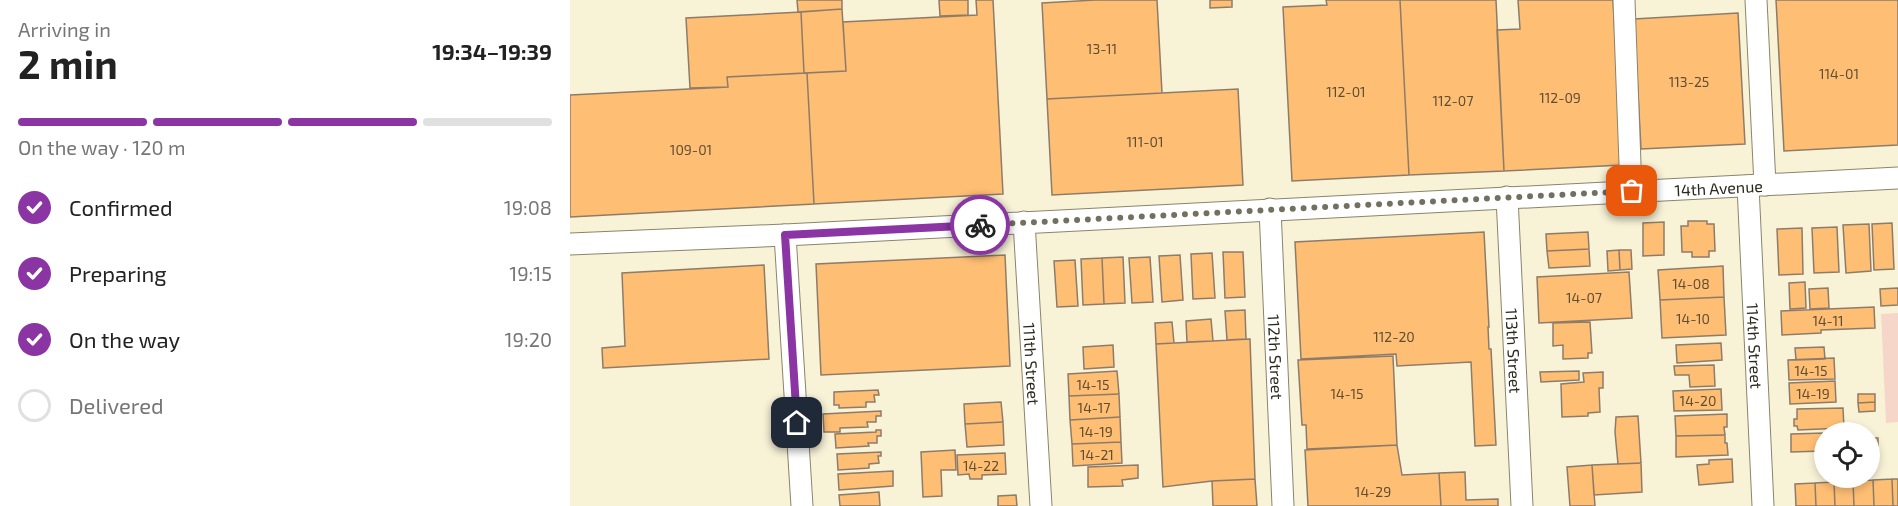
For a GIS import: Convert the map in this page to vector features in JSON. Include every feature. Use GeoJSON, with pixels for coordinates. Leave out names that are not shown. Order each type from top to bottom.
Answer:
{"type":"FeatureCollection","features":[{"type":"Feature","properties":{"kind":"street"},"geometry":{"type":"LineString","coordinates":[[1624,0],[1632,191]]}},
{"type":"Feature","properties":{"kind":"street","name":"114th Street"},"geometry":{"type":"LineString","coordinates":[[1756,0],[1763,506]]}},
{"type":"Feature","properties":{"kind":"street","name":"14th Avenue"},"geometry":{"type":"LineString","coordinates":[[570,244],[1898,178]]}},
{"type":"Feature","properties":{"kind":"street","name":"113th Street"},"geometry":{"type":"LineString","coordinates":[[1507,198],[1522,506]]}},
{"type":"Feature","properties":{"kind":"street","name":"112th Street"},"geometry":{"type":"LineString","coordinates":[[1270,209],[1283,506]]}},
{"type":"Feature","properties":{"kind":"street","name":"111th Street"},"geometry":{"type":"LineString","coordinates":[[1024,222],[1041,506]]}},
{"type":"Feature","properties":{"kind":"street"},"geometry":{"type":"LineString","coordinates":[[785,235],[802,506]]}},
{"type":"Feature","properties":{"kind":"shaded area"},"geometry":{"type":"Polygon","coordinates":[[[1898,313],[1898,422],[1886,423],[1881,314],[1898,313]]]}},
{"type":"Feature","properties":{"kind":"building"},"geometry":{"type":"Polygon","coordinates":[[[797,0],[842,0],[842,9],[798,12],[797,0]]]}},
{"type":"Feature","properties":{"kind":"building"},"geometry":{"type":"Polygon","coordinates":[[[939,0],[968,0],[968,15],[940,16],[939,0]]]}},
{"type":"Feature","properties":{"kind":"building"},"geometry":{"type":"Polygon","coordinates":[[[976,0],[993,0],[1003,194],[814,204],[807,73],[846,71],[843,22],[977,15],[976,0]]]}},
{"type":"Feature","properties":{"kind":"building"},"geometry":{"type":"Polygon","coordinates":[[[1157,0],[1162,93],[1047,99],[1042,3],[1157,0]]]}},
{"type":"Feature","properties":{"kind":"building"},"geometry":{"type":"Polygon","coordinates":[[[1210,0],[1232,0],[1232,7],[1210,8],[1210,0]]]}},
{"type":"Feature","properties":{"kind":"building"},"geometry":{"type":"Polygon","coordinates":[[[1326,0],[1400,0],[1409,175],[1292,181],[1283,7],[1327,5],[1326,0]]]}},
{"type":"Feature","properties":{"kind":"building"},"geometry":{"type":"Polygon","coordinates":[[[1400,0],[1496,0],[1504,171],[1409,175],[1400,0]]]}},
{"type":"Feature","properties":{"kind":"building"},"geometry":{"type":"Polygon","coordinates":[[[1518,0],[1613,0],[1622,165],[1504,171],[1497,30],[1520,29],[1518,0]]]}},
{"type":"Feature","properties":{"kind":"building"},"geometry":{"type":"Polygon","coordinates":[[[1776,0],[1898,0],[1898,145],[1784,151],[1776,0]]]}},
{"type":"Feature","properties":{"kind":"building"},"geometry":{"type":"Polygon","coordinates":[[[842,9],[846,71],[804,73],[801,12],[842,9]]]}},
{"type":"Feature","properties":{"kind":"building"},"geometry":{"type":"Polygon","coordinates":[[[801,12],[804,73],[727,77],[728,87],[690,88],[686,18],[801,12]]]}},
{"type":"Feature","properties":{"kind":"building"},"geometry":{"type":"Polygon","coordinates":[[[1738,13],[1745,144],[1641,149],[1634,19],[1738,13]]]}},
{"type":"Feature","properties":{"kind":"building"},"geometry":{"type":"Polygon","coordinates":[[[807,73],[814,204],[570,217],[570,95],[728,87],[727,77],[807,73]]]}},
{"type":"Feature","properties":{"kind":"building"},"geometry":{"type":"Polygon","coordinates":[[[1238,89],[1243,185],[1052,195],[1047,99],[1238,89]]]}},
{"type":"Feature","properties":{"kind":"building"},"geometry":{"type":"Polygon","coordinates":[[[1688,221],[1707,221],[1707,224],[1714,224],[1715,251],[1709,251],[1709,257],[1692,257],[1692,252],[1682,252],[1681,226],[1688,226],[1688,221]]]}},
{"type":"Feature","properties":{"kind":"building"},"geometry":{"type":"Polygon","coordinates":[[[1664,222],[1664,255],[1643,256],[1643,223],[1664,222]]]}},
{"type":"Feature","properties":{"kind":"building"},"geometry":{"type":"Polygon","coordinates":[[[1892,223],[1894,269],[1874,270],[1872,224],[1892,223]]]}},
{"type":"Feature","properties":{"kind":"building"},"geometry":{"type":"Polygon","coordinates":[[[1869,224],[1871,271],[1846,273],[1843,225],[1869,224]]]}},
{"type":"Feature","properties":{"kind":"building"},"geometry":{"type":"Polygon","coordinates":[[[1837,227],[1839,272],[1814,273],[1812,228],[1837,227]]]}},
{"type":"Feature","properties":{"kind":"building"},"geometry":{"type":"Polygon","coordinates":[[[1802,228],[1803,274],[1779,275],[1777,229],[1802,228]]]}},
{"type":"Feature","properties":{"kind":"building"},"geometry":{"type":"Polygon","coordinates":[[[1484,232],[1496,445],[1475,446],[1471,362],[1397,366],[1396,354],[1301,359],[1295,242],[1484,232]]]}},
{"type":"Feature","properties":{"kind":"building"},"geometry":{"type":"Polygon","coordinates":[[[1588,232],[1589,249],[1547,251],[1546,234],[1588,232]]]}},
{"type":"Feature","properties":{"kind":"building"},"geometry":{"type":"Polygon","coordinates":[[[1589,249],[1590,266],[1549,268],[1547,251],[1589,249]]]}},
{"type":"Feature","properties":{"kind":"building"},"geometry":{"type":"Polygon","coordinates":[[[1619,250],[1631,250],[1632,269],[1620,270],[1619,250]]]}},
{"type":"Feature","properties":{"kind":"building"},"geometry":{"type":"Polygon","coordinates":[[[1619,250],[1620,270],[1608,271],[1607,251],[1619,250]]]}},
{"type":"Feature","properties":{"kind":"building"},"geometry":{"type":"Polygon","coordinates":[[[1223,252],[1243,252],[1245,297],[1225,298],[1223,252]]]}},
{"type":"Feature","properties":{"kind":"building"},"geometry":{"type":"Polygon","coordinates":[[[1212,253],[1215,298],[1193,299],[1191,254],[1212,253]]]}},
{"type":"Feature","properties":{"kind":"building"},"geometry":{"type":"Polygon","coordinates":[[[1005,255],[1010,366],[821,375],[816,264],[1005,255]]]}},
{"type":"Feature","properties":{"kind":"building"},"geometry":{"type":"Polygon","coordinates":[[[1180,255],[1183,300],[1162,302],[1159,256],[1180,255]]]}},
{"type":"Feature","properties":{"kind":"building"},"geometry":{"type":"Polygon","coordinates":[[[1123,257],[1125,303],[1104,304],[1102,258],[1123,257]]]}},
{"type":"Feature","properties":{"kind":"building"},"geometry":{"type":"Polygon","coordinates":[[[1150,257],[1153,302],[1132,303],[1129,258],[1150,257]]]}},
{"type":"Feature","properties":{"kind":"building"},"geometry":{"type":"Polygon","coordinates":[[[1102,258],[1104,304],[1083,305],[1081,259],[1102,258]]]}},
{"type":"Feature","properties":{"kind":"building"},"geometry":{"type":"Polygon","coordinates":[[[1075,260],[1078,306],[1057,307],[1054,261],[1075,260]]]}},
{"type":"Feature","properties":{"kind":"building"},"geometry":{"type":"Polygon","coordinates":[[[764,265],[769,359],[603,368],[602,348],[625,346],[622,273],[764,265]]]}},
{"type":"Feature","properties":{"kind":"building"},"geometry":{"type":"Polygon","coordinates":[[[1723,266],[1724,297],[1660,300],[1658,270],[1723,266]]]}},
{"type":"Feature","properties":{"kind":"building"},"geometry":{"type":"Polygon","coordinates":[[[1629,272],[1632,318],[1539,323],[1537,277],[1629,272]]]}},
{"type":"Feature","properties":{"kind":"building"},"geometry":{"type":"Polygon","coordinates":[[[1805,282],[1806,308],[1790,309],[1789,283],[1805,282]]]}},
{"type":"Feature","properties":{"kind":"building"},"geometry":{"type":"Polygon","coordinates":[[[1828,288],[1829,308],[1810,309],[1809,289],[1828,288]]]}},
{"type":"Feature","properties":{"kind":"building"},"geometry":{"type":"Polygon","coordinates":[[[1898,288],[1898,305],[1881,306],[1880,289],[1898,288]]]}},
{"type":"Feature","properties":{"kind":"building"},"geometry":{"type":"Polygon","coordinates":[[[1724,297],[1726,335],[1662,338],[1660,300],[1724,297]]]}},
{"type":"Feature","properties":{"kind":"building"},"geometry":{"type":"Polygon","coordinates":[[[1874,307],[1875,328],[1821,330],[1821,333],[1782,335],[1781,311],[1874,307]]]}},
{"type":"Feature","properties":{"kind":"building"},"geometry":{"type":"Polygon","coordinates":[[[1245,310],[1246,339],[1227,340],[1225,311],[1245,310]]]}},
{"type":"Feature","properties":{"kind":"building"},"geometry":{"type":"Polygon","coordinates":[[[1211,319],[1213,341],[1187,342],[1186,321],[1211,319]]]}},
{"type":"Feature","properties":{"kind":"building"},"geometry":{"type":"Polygon","coordinates":[[[1172,322],[1174,343],[1156,344],[1155,323],[1172,322]]]}},
{"type":"Feature","properties":{"kind":"building"},"geometry":{"type":"Polygon","coordinates":[[[1590,322],[1592,353],[1588,353],[1588,358],[1563,359],[1563,345],[1553,346],[1553,323],[1590,322]]]}},
{"type":"Feature","properties":{"kind":"building"},"geometry":{"type":"Polygon","coordinates":[[[1250,339],[1255,479],[1163,487],[1156,344],[1250,339]]]}},
{"type":"Feature","properties":{"kind":"building"},"geometry":{"type":"Polygon","coordinates":[[[1721,343],[1722,360],[1677,363],[1676,345],[1721,343]]]}},
{"type":"Feature","properties":{"kind":"building"},"geometry":{"type":"Polygon","coordinates":[[[1113,345],[1114,367],[1084,369],[1083,347],[1113,345]]]}},
{"type":"Feature","properties":{"kind":"building"},"geometry":{"type":"Polygon","coordinates":[[[1824,347],[1825,359],[1796,360],[1795,348],[1824,347]]]}},
{"type":"Feature","properties":{"kind":"building"},"geometry":{"type":"Polygon","coordinates":[[[1393,356],[1397,445],[1307,449],[1306,425],[1302,425],[1298,360],[1393,356]]]}},
{"type":"Feature","properties":{"kind":"building"},"geometry":{"type":"Polygon","coordinates":[[[1834,358],[1835,379],[1789,380],[1788,360],[1834,358]]]}},
{"type":"Feature","properties":{"kind":"building"},"geometry":{"type":"Polygon","coordinates":[[[1714,365],[1715,386],[1690,387],[1689,375],[1675,375],[1674,366],[1714,365]]]}},
{"type":"Feature","properties":{"kind":"building"},"geometry":{"type":"Polygon","coordinates":[[[1117,371],[1119,394],[1069,396],[1068,374],[1117,371]]]}},
{"type":"Feature","properties":{"kind":"building"},"geometry":{"type":"Polygon","coordinates":[[[1579,371],[1579,380],[1541,382],[1540,372],[1579,371]]]}},
{"type":"Feature","properties":{"kind":"building"},"geometry":{"type":"Polygon","coordinates":[[[1603,372],[1603,388],[1599,388],[1600,412],[1588,413],[1588,416],[1562,417],[1561,384],[1584,382],[1583,373],[1603,372]]]}},
{"type":"Feature","properties":{"kind":"building"},"geometry":{"type":"Polygon","coordinates":[[[1835,381],[1836,402],[1790,404],[1789,383],[1835,381]]]}},
{"type":"Feature","properties":{"kind":"building"},"geometry":{"type":"Polygon","coordinates":[[[1721,389],[1722,410],[1674,411],[1673,391],[1721,389]]]}},
{"type":"Feature","properties":{"kind":"building"},"geometry":{"type":"Polygon","coordinates":[[[878,390],[879,395],[874,395],[875,402],[866,402],[866,407],[839,408],[839,405],[834,405],[834,392],[878,390]]]}},
{"type":"Feature","properties":{"kind":"building"},"geometry":{"type":"Polygon","coordinates":[[[1119,394],[1120,417],[1070,420],[1069,396],[1119,394]]]}},
{"type":"Feature","properties":{"kind":"building"},"geometry":{"type":"Polygon","coordinates":[[[1858,394],[1875,394],[1875,402],[1858,403],[1858,394]]]}},
{"type":"Feature","properties":{"kind":"building"},"geometry":{"type":"Polygon","coordinates":[[[1001,402],[1003,422],[965,424],[964,404],[1001,402]]]}},
{"type":"Feature","properties":{"kind":"building"},"geometry":{"type":"Polygon","coordinates":[[[1875,402],[1875,411],[1859,412],[1858,403],[1875,402]]]}},
{"type":"Feature","properties":{"kind":"building"},"geometry":{"type":"Polygon","coordinates":[[[1843,408],[1844,422],[1814,422],[1814,429],[1798,430],[1797,426],[1794,426],[1797,409],[1843,408]]]}},
{"type":"Feature","properties":{"kind":"building"},"geometry":{"type":"Polygon","coordinates":[[[881,411],[881,416],[876,416],[876,422],[867,422],[868,427],[840,428],[840,432],[824,432],[823,414],[881,411]]]}},
{"type":"Feature","properties":{"kind":"building"},"geometry":{"type":"Polygon","coordinates":[[[1727,414],[1725,435],[1676,436],[1675,416],[1727,414]]]}},
{"type":"Feature","properties":{"kind":"building"},"geometry":{"type":"Polygon","coordinates":[[[1638,416],[1641,463],[1618,464],[1616,417],[1638,416]]]}},
{"type":"Feature","properties":{"kind":"building"},"geometry":{"type":"Polygon","coordinates":[[[1120,417],[1121,442],[1072,444],[1070,420],[1120,417]]]}},
{"type":"Feature","properties":{"kind":"building"},"geometry":{"type":"Polygon","coordinates":[[[1003,422],[1004,445],[967,447],[965,424],[1003,422]]]}},
{"type":"Feature","properties":{"kind":"building"},"geometry":{"type":"Polygon","coordinates":[[[876,430],[881,430],[881,436],[877,436],[877,443],[868,443],[869,446],[836,448],[835,434],[876,432],[876,430]]]}},
{"type":"Feature","properties":{"kind":"building"},"geometry":{"type":"Polygon","coordinates":[[[1814,433],[1814,451],[1791,452],[1791,434],[1814,433]]]}},
{"type":"Feature","properties":{"kind":"building"},"geometry":{"type":"Polygon","coordinates":[[[1725,435],[1728,455],[1676,457],[1676,436],[1725,435]]]}},
{"type":"Feature","properties":{"kind":"building"},"geometry":{"type":"Polygon","coordinates":[[[1121,442],[1122,463],[1073,466],[1072,444],[1121,442]]]}},
{"type":"Feature","properties":{"kind":"building"},"geometry":{"type":"Polygon","coordinates":[[[1397,445],[1402,475],[1439,473],[1441,506],[1308,506],[1305,450],[1397,445]]]}},
{"type":"Feature","properties":{"kind":"building"},"geometry":{"type":"Polygon","coordinates":[[[955,450],[956,470],[941,470],[942,496],[923,497],[921,452],[955,450]]]}},
{"type":"Feature","properties":{"kind":"building"},"geometry":{"type":"Polygon","coordinates":[[[881,452],[881,456],[878,456],[879,463],[869,464],[869,468],[838,470],[837,454],[881,452]]]}},
{"type":"Feature","properties":{"kind":"building"},"geometry":{"type":"Polygon","coordinates":[[[1005,453],[1006,474],[982,475],[982,479],[970,479],[969,474],[958,475],[957,455],[1005,453]]]}},
{"type":"Feature","properties":{"kind":"building"},"geometry":{"type":"Polygon","coordinates":[[[1732,459],[1733,482],[1699,485],[1697,465],[1709,464],[1709,460],[1732,459]]]}},
{"type":"Feature","properties":{"kind":"building"},"geometry":{"type":"Polygon","coordinates":[[[1641,463],[1642,492],[1594,495],[1592,465],[1641,463]]]}},
{"type":"Feature","properties":{"kind":"building"},"geometry":{"type":"Polygon","coordinates":[[[1138,465],[1138,478],[1122,480],[1123,486],[1088,487],[1088,467],[1138,465]]]}},
{"type":"Feature","properties":{"kind":"building"},"geometry":{"type":"Polygon","coordinates":[[[1592,465],[1595,506],[1570,506],[1567,467],[1592,465]]]}},
{"type":"Feature","properties":{"kind":"building"},"geometry":{"type":"Polygon","coordinates":[[[893,471],[893,486],[839,490],[838,474],[893,471]]]}},
{"type":"Feature","properties":{"kind":"building"},"geometry":{"type":"Polygon","coordinates":[[[1465,472],[1466,500],[1498,499],[1498,506],[1441,506],[1439,473],[1465,472]]]}},
{"type":"Feature","properties":{"kind":"building"},"geometry":{"type":"Polygon","coordinates":[[[1255,479],[1257,506],[1213,506],[1212,481],[1255,479]]]}},
{"type":"Feature","properties":{"kind":"building"},"geometry":{"type":"Polygon","coordinates":[[[1892,479],[1893,506],[1874,506],[1873,488],[1880,488],[1880,480],[1892,479]]]}},
{"type":"Feature","properties":{"kind":"building"},"geometry":{"type":"Polygon","coordinates":[[[1892,479],[1898,479],[1898,506],[1893,506],[1892,479]]]}},
{"type":"Feature","properties":{"kind":"building"},"geometry":{"type":"Polygon","coordinates":[[[1814,483],[1816,506],[1796,506],[1795,484],[1814,483]]]}},
{"type":"Feature","properties":{"kind":"building"},"geometry":{"type":"Polygon","coordinates":[[[1815,488],[1834,488],[1835,506],[1816,506],[1815,488]]]}},
{"type":"Feature","properties":{"kind":"building"},"geometry":{"type":"Polygon","coordinates":[[[1834,488],[1853,488],[1854,506],[1835,506],[1834,488]]]}},
{"type":"Feature","properties":{"kind":"building"},"geometry":{"type":"Polygon","coordinates":[[[1853,488],[1873,488],[1874,506],[1854,506],[1853,488]]]}},
{"type":"Feature","properties":{"kind":"building"},"geometry":{"type":"Polygon","coordinates":[[[879,492],[880,506],[840,506],[839,495],[879,492]]]}},
{"type":"Feature","properties":{"kind":"building"},"geometry":{"type":"Polygon","coordinates":[[[1016,495],[1017,506],[998,506],[998,496],[1016,495]]]}},
{"type":"Feature","properties":{"kind":"way so far"},"geometry":{"type":"LineString","coordinates":[[980,225],[1632,191]]}},
{"type":"Feature","properties":{"kind":"route"},"geometry":{"type":"LineString","coordinates":[[797,423],[785,235],[980,225]]}}]}
